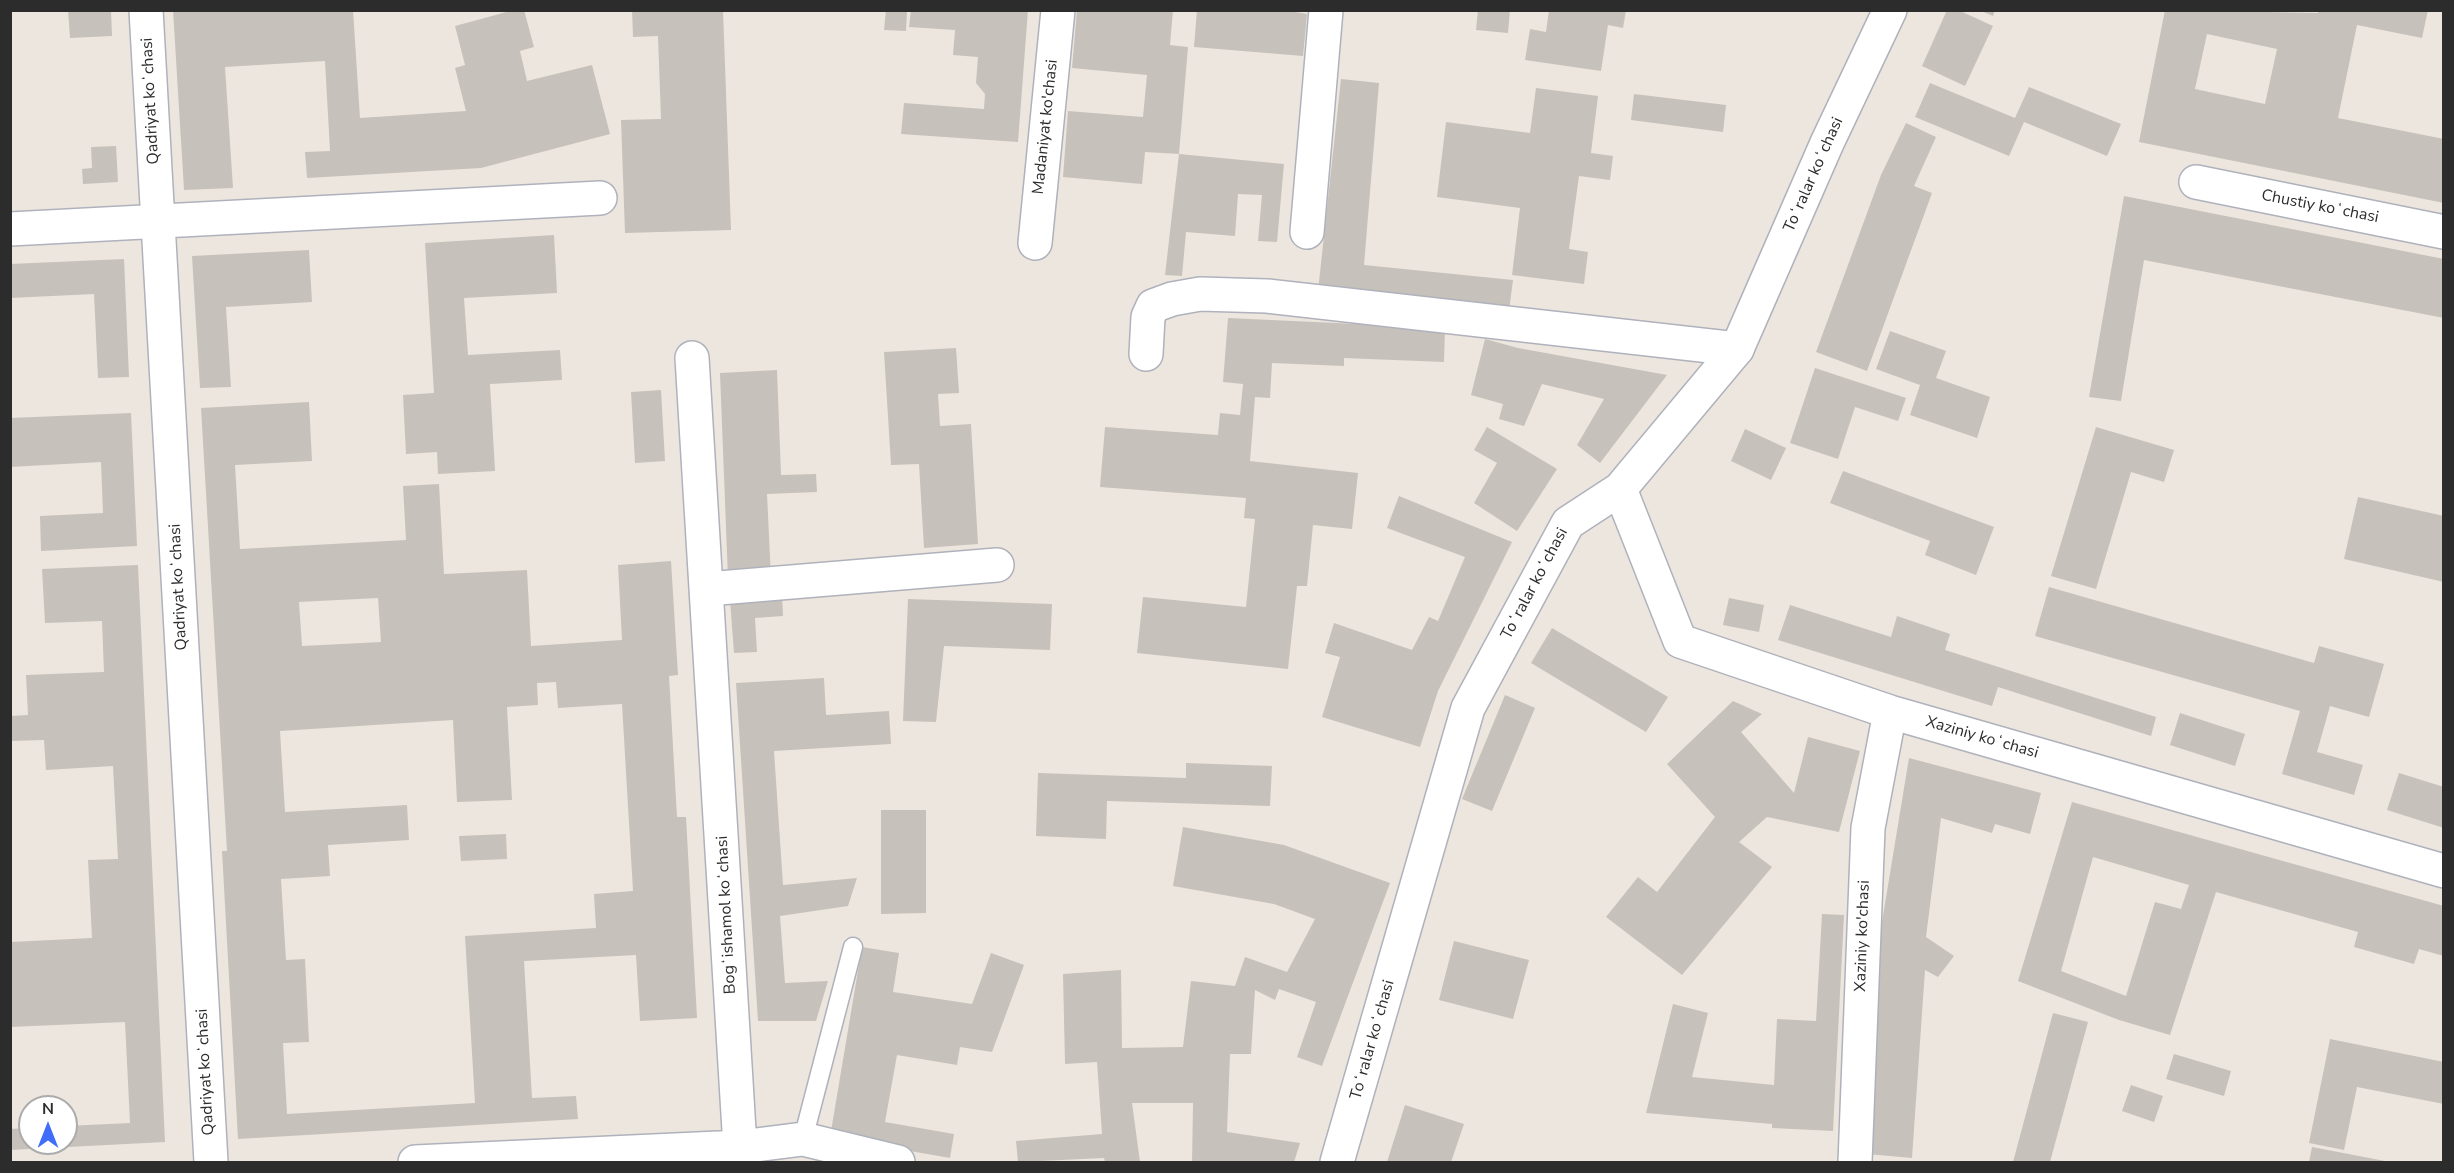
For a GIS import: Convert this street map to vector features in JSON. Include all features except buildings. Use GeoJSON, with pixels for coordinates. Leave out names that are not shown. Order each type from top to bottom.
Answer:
{"type":"FeatureCollection","features":[{"type":"Feature","properties":{"kind":"street","name":"Qadriyat koʻchasi"},"geometry":{"type":"LineString","coordinates":[[146,10],[211,1162]]}},
{"type":"Feature","properties":{"kind":"street","name":"Madaniyat ko'chasi"},"geometry":{"type":"LineString","coordinates":[[1035,243],[1058,10]]}},
{"type":"Feature","properties":{"kind":"street"},"geometry":{"type":"LineString","coordinates":[[1307,231],[1326,10]]}},
{"type":"Feature","properties":{"kind":"street","name":"Toʻralar koʻchasi"},"geometry":{"type":"LineString","coordinates":[[1337,1162],[1468,708],[1568,523],[1620,489],[1737,349],[1827,143],[1890,10]]}},
{"type":"Feature","properties":{"kind":"street","name":"Chustiy koʻchasi"},"geometry":{"type":"LineString","coordinates":[[2196,182],[2444,232]]}},
{"type":"Feature","properties":{"kind":"street"},"geometry":{"type":"LineString","coordinates":[[10,229],[600,198]]}},
{"type":"Feature","properties":{"kind":"street"},"geometry":{"type":"LineString","coordinates":[[1146,354],[1148,317],[1153,306],[1172,299],[1200,294],[1266,296],[1737,349]]}},
{"type":"Feature","properties":{"kind":"street","name":"Bogʻishamol koʻchasi"},"geometry":{"type":"LineString","coordinates":[[692,358],[740,1147]]}},
{"type":"Feature","properties":{"kind":"street","name":"Xaziniy koʻchasi"},"geometry":{"type":"LineString","coordinates":[[1620,489],[1680,641],[1890,712],[2444,871]]}},
{"type":"Feature","properties":{"kind":"street"},"geometry":{"type":"LineString","coordinates":[[707,589],[997,565]]}},
{"type":"Feature","properties":{"kind":"street","name":"Xaziniy ko'chasi"},"geometry":{"type":"LineString","coordinates":[[1855,1162],[1868,828],[1890,712]]}},
{"type":"Feature","properties":{"kind":"street"},"geometry":{"type":"LineString","coordinates":[[415,1162],[740,1147],[803,1139],[898,1162]]}},
{"type":"Feature","properties":{"kind":"lane"},"geometry":{"type":"LineString","coordinates":[[803,1139],[853,947]]}}]}
